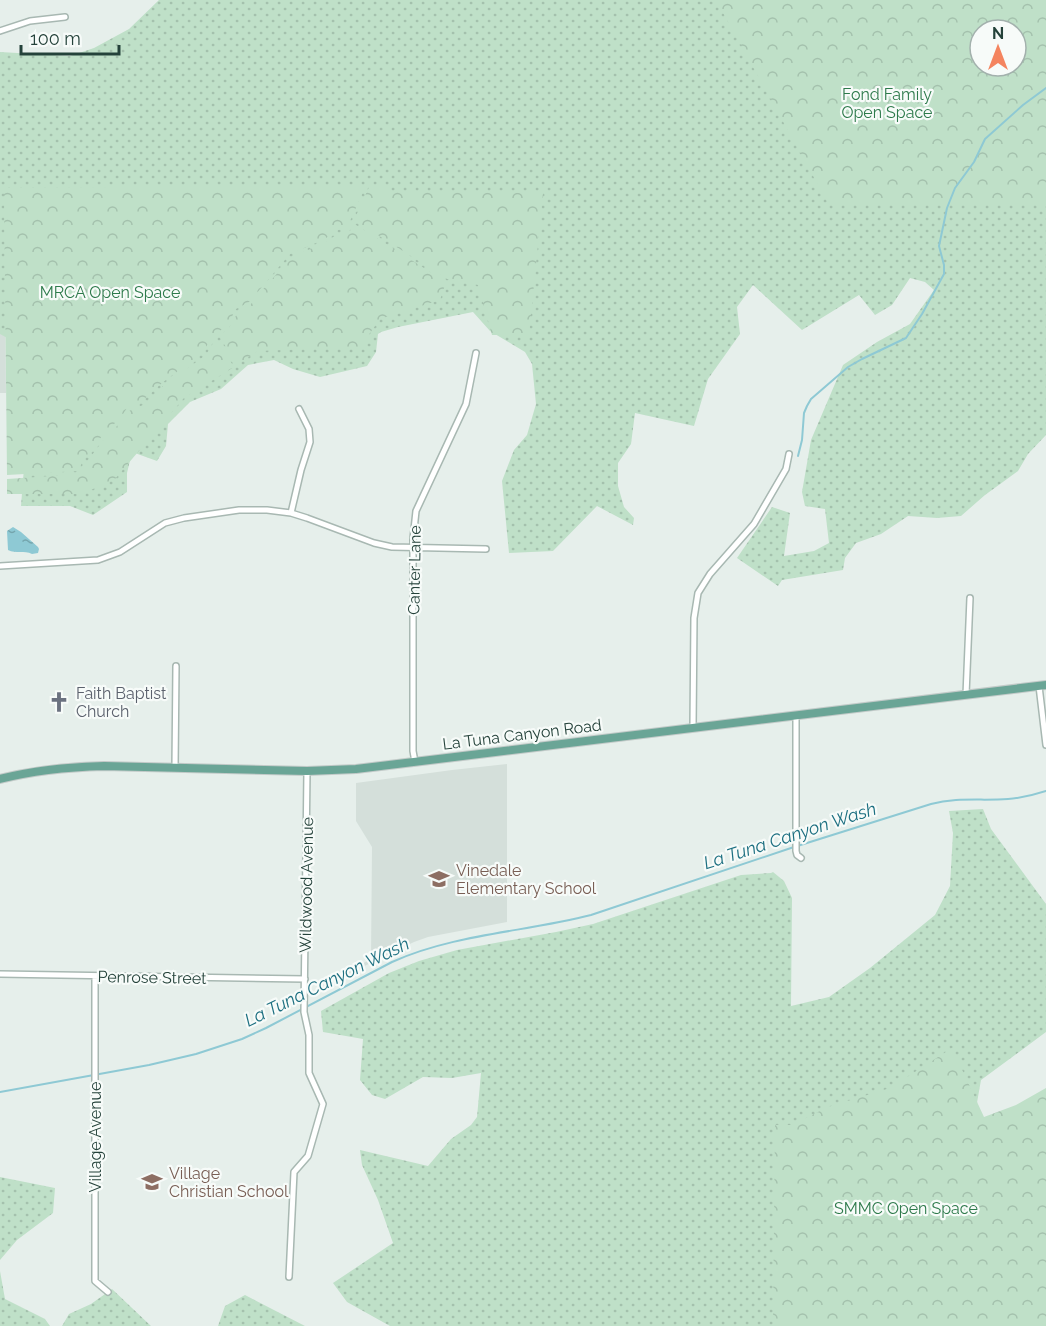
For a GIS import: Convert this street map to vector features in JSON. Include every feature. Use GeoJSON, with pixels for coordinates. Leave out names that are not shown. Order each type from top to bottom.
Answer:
{"type":"FeatureCollection","features":[{"type":"Feature","properties":{"kind":"main road","name":"La Tuna Canyon Road"},"geometry":{"type":"LineString","coordinates":[[0,779],[39,770],[71,767],[307,771],[356,769],[1042,685]]}},
{"type":"Feature","properties":{"kind":"street"},"geometry":{"type":"LineString","coordinates":[[0,31],[30,21],[65,17]]}},
{"type":"Feature","properties":{"kind":"street","name":"Canter Lane"},"geometry":{"type":"LineString","coordinates":[[414,762],[414,520],[466,404],[476,353]]}},
{"type":"Feature","properties":{"kind":"street"},"geometry":{"type":"LineString","coordinates":[[291,513],[310,442],[309,429],[299,409]]}},
{"type":"Feature","properties":{"kind":"street"},"geometry":{"type":"LineString","coordinates":[[693,727],[694,618],[698,593],[710,574],[754,524],[786,469],[789,454]]}},
{"type":"Feature","properties":{"kind":"street"},"geometry":{"type":"LineString","coordinates":[[0,566],[98,560],[120,552],[161,524],[184,518],[239,510],[291,513],[374,543],[392,547],[486,549]]}},
{"type":"Feature","properties":{"kind":"street"},"geometry":{"type":"LineString","coordinates":[[966,695],[970,598]]}},
{"type":"Feature","properties":{"kind":"street"},"geometry":{"type":"LineString","coordinates":[[175,768],[176,666]]}},
{"type":"Feature","properties":{"kind":"street"},"geometry":{"type":"LineString","coordinates":[[1042,685],[1046,745]]}},
{"type":"Feature","properties":{"kind":"street"},"geometry":{"type":"LineString","coordinates":[[796,715],[795,844],[797,855],[801,858]]}},
{"type":"Feature","properties":{"kind":"street","name":"Wildwood Avenue"},"geometry":{"type":"LineString","coordinates":[[289,1277],[294,1172],[308,1156],[323,1104],[309,1073],[309,1035],[304,1012],[307,771]]}},
{"type":"Feature","properties":{"kind":"street","name":"Penrose Street"},"geometry":{"type":"LineString","coordinates":[[0,974],[305,979]]}},
{"type":"Feature","properties":{"kind":"street","name":"Village Avenue"},"geometry":{"type":"LineString","coordinates":[[95,976],[95,1281],[108,1292]]}},
{"type":"Feature","properties":{"kind":"shaded area"},"geometry":{"type":"Polygon","coordinates":[[[0,188],[4,188],[6,393],[0,393],[0,188]]]}},
{"type":"Feature","properties":{"kind":"shaded area","name":"Vinedale Elementary School"},"geometry":{"type":"Polygon","coordinates":[[[507,764],[507,922],[428,937],[348,974],[347,972],[371,959],[372,847],[356,821],[356,783],[507,764]]]}},
{"type":"Feature","properties":{"kind":"green space"},"geometry":{"type":"Polygon","coordinates":[[[159,0],[1046,0],[1046,435],[1028,454],[1018,471],[961,516],[937,518],[908,516],[881,534],[856,543],[845,558],[843,570],[782,580],[778,586],[737,558],[772,507],[790,513],[784,556],[814,551],[829,543],[825,509],[805,506],[802,492],[811,440],[843,365],[877,342],[910,324],[934,290],[925,282],[910,278],[892,305],[875,315],[859,295],[802,330],[753,285],[737,307],[740,334],[708,379],[694,426],[635,413],[631,444],[618,463],[618,486],[624,507],[634,518],[633,525],[597,506],[553,551],[509,553],[502,481],[514,450],[527,435],[536,404],[532,364],[525,352],[490,331],[473,312],[381,332],[378,334],[376,352],[367,366],[320,377],[293,369],[274,360],[248,365],[221,389],[190,402],[168,424],[166,446],[157,461],[132,452],[127,473],[127,492],[93,515],[70,506],[21,506],[33,352],[0,334],[0,52],[70,56],[94,48],[129,29],[159,0]]]}},
{"type":"Feature","properties":{"kind":"green space","name":"Fond Family Open Space"},"geometry":{"type":"Polygon","coordinates":[[[716,0],[1046,0],[1046,204],[828,203],[716,0]]]}},
{"type":"Feature","properties":{"kind":"green space","name":"MRCA Open Space"},"geometry":{"type":"Polygon","coordinates":[[[366,185],[347,228],[338,230],[323,240],[290,254],[249,302],[236,309],[226,326],[212,337],[203,352],[141,402],[127,408],[82,462],[79,471],[7,475],[4,188],[366,185]]]}},
{"type":"Feature","properties":{"kind":"green space"},"geometry":{"type":"Polygon","coordinates":[[[370,185],[384,185],[384,192],[543,193],[529,335],[492,335],[478,285],[447,279],[354,220],[370,185]]]}},
{"type":"Feature","properties":{"kind":"green space"},"geometry":{"type":"Polygon","coordinates":[[[353,223],[446,282],[440,300],[380,319],[360,347],[258,351],[237,365],[219,336],[229,328],[238,312],[251,304],[292,257],[324,243],[339,233],[350,231],[353,223]]]}},
{"type":"Feature","properties":{"kind":"green space"},"geometry":{"type":"Polygon","coordinates":[[[216,338],[234,367],[184,398],[115,479],[82,494],[7,494],[7,479],[82,474],[85,464],[129,411],[143,405],[164,385],[206,355],[216,338]]]}},
{"type":"Feature","properties":{"kind":"green space"},"geometry":{"type":"Polygon","coordinates":[[[983,809],[991,829],[1046,904],[1046,1032],[981,1080],[975,1114],[1046,1326],[390,1326],[347,1302],[333,1283],[393,1243],[378,1200],[362,1165],[360,1150],[428,1166],[451,1139],[471,1125],[477,1117],[481,1073],[452,1078],[423,1077],[385,1099],[372,1095],[360,1080],[363,1039],[323,1032],[321,1011],[389,973],[419,961],[457,950],[593,924],[741,875],[773,872],[784,881],[792,898],[791,1006],[829,997],[870,968],[935,915],[950,886],[953,833],[949,811],[983,809]]]}},
{"type":"Feature","properties":{"kind":"green space","name":"SMMC Open Space"},"geometry":{"type":"Polygon","coordinates":[[[952,1048],[984,1117],[1016,1105],[1046,1088],[1046,1326],[773,1326],[775,1125],[792,1125],[828,1107],[890,1088],[952,1048]]]}},
{"type":"Feature","properties":{"kind":"green space"},"geometry":{"type":"Polygon","coordinates":[[[0,1177],[55,1188],[53,1213],[17,1240],[0,1260],[0,1177]]]}},
{"type":"Feature","properties":{"kind":"green space"},"geometry":{"type":"Polygon","coordinates":[[[0,1271],[5,1299],[45,1319],[50,1326],[0,1326],[0,1271]]]}},
{"type":"Feature","properties":{"kind":"green space"},"geometry":{"type":"Polygon","coordinates":[[[112,1289],[151,1326],[62,1326],[69,1314],[91,1304],[112,1289]]]}},
{"type":"Feature","properties":{"kind":"green space"},"geometry":{"type":"Polygon","coordinates":[[[245,1295],[305,1326],[218,1326],[225,1306],[245,1295]]]}},
{"type":"Feature","properties":{"kind":"water"},"geometry":{"type":"Polygon","coordinates":[[[13,527],[38,547],[38,553],[8,550],[7,531],[13,527]]]}},
{"type":"Feature","properties":{"kind":"waterway"},"geometry":{"type":"LineString","coordinates":[[798,456],[804,413],[811,399],[848,367],[906,338],[944,274],[939,246],[947,208],[955,188],[974,162],[985,139],[1046,88]]}},
{"type":"Feature","properties":{"kind":"waterway","name":"La Tuna Canyon Wash"},"geometry":{"type":"LineString","coordinates":[[0,1092],[149,1065],[196,1054],[242,1039],[392,962],[440,945],[591,915],[931,804],[960,800],[1013,799],[1046,791]]}},
{"type":"Feature","properties":{"kind":"place","name":"Faith Baptist Church"},"geometry":{"type":"Point","coordinates":[59,702]}},
{"type":"Feature","properties":{"kind":"place","name":"Vinedale Elementary School"},"geometry":{"type":"Point","coordinates":[439,879]}},
{"type":"Feature","properties":{"kind":"place","name":"Village Christian School"},"geometry":{"type":"Point","coordinates":[152,1182]}}]}
